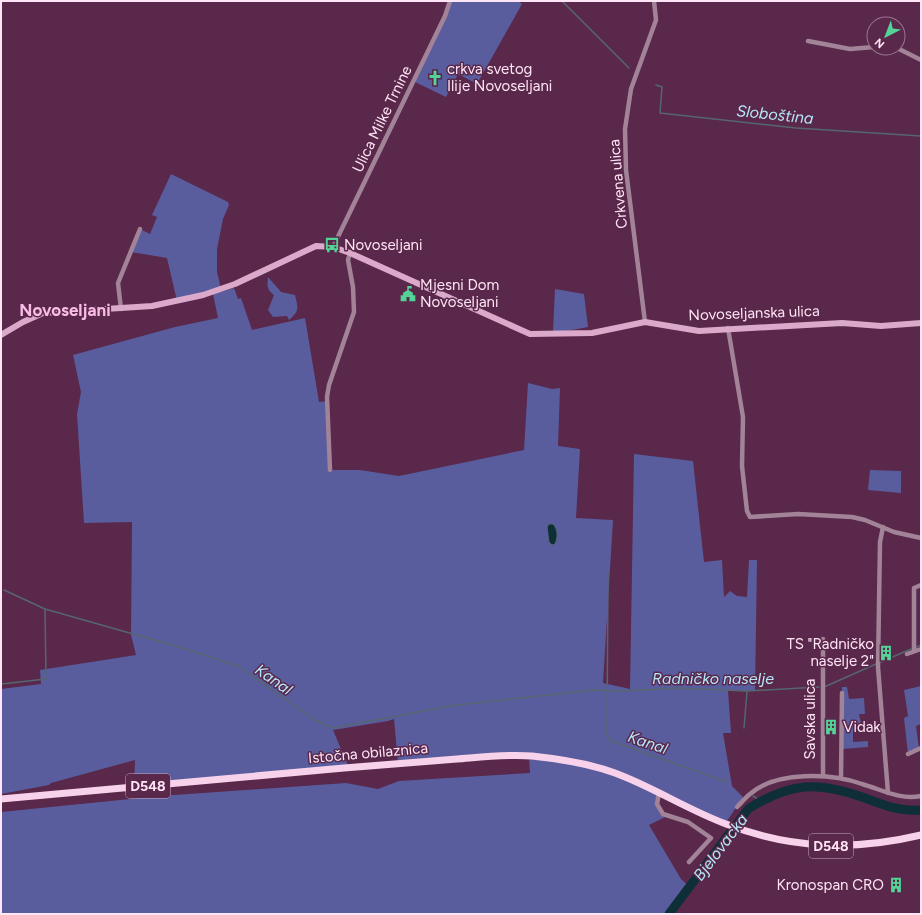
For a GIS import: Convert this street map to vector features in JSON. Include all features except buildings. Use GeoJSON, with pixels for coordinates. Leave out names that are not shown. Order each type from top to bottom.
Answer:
{"type":"FeatureCollection","features":[{"type":"Feature","properties":{"kind":"main road","name":"Novoseljanska ulica"},"geometry":{"type":"LineString","coordinates":[[1,335],[23,322],[43,313],[152,306],[203,295],[235,284],[316,246],[333,247],[350,253],[530,334],[592,333],[645,322],[699,331],[728,328],[842,323],[881,326],[921,323]]}},
{"type":"Feature","properties":{"kind":"main road","name":"Istočna obilaznica"},"geometry":{"type":"LineString","coordinates":[[1,799],[398,763],[501,756],[550,758],[587,765],[615,773],[726,824],[782,840],[836,846],[878,844],[921,835]]}},
{"type":"Feature","properties":{"kind":"street","name":"Ulica Milke Trnine"},"geometry":{"type":"LineString","coordinates":[[333,247],[445,16],[450,1]]}},
{"type":"Feature","properties":{"kind":"street","name":"Crkvena ulica"},"geometry":{"type":"LineString","coordinates":[[645,322],[626,170],[625,129],[631,89],[656,20],[654,1]]}},
{"type":"Feature","properties":{"kind":"street"},"geometry":{"type":"LineString","coordinates":[[808,42],[850,49],[866,48]]}},
{"type":"Feature","properties":{"kind":"street"},"geometry":{"type":"LineString","coordinates":[[906,52],[921,60]]}},
{"type":"Feature","properties":{"kind":"street"},"geometry":{"type":"LineString","coordinates":[[121,309],[118,283],[140,229]]}},
{"type":"Feature","properties":{"kind":"street"},"geometry":{"type":"LineString","coordinates":[[330,470],[329,385],[354,312],[353,287],[348,260],[350,253]]}},
{"type":"Feature","properties":{"kind":"street"},"geometry":{"type":"LineString","coordinates":[[728,328],[743,417],[742,466],[747,511],[750,517],[798,514],[850,517],[865,520],[921,538]]}},
{"type":"Feature","properties":{"kind":"street"},"geometry":{"type":"LineString","coordinates":[[883,527],[880,542],[878,667],[888,793]]}},
{"type":"Feature","properties":{"kind":"street"},"geometry":{"type":"LineString","coordinates":[[914,651],[914,588],[918,586]]}},
{"type":"Feature","properties":{"kind":"street","name":"Savska ulica"},"geometry":{"type":"LineString","coordinates":[[823,639],[823,776]]}},
{"type":"Feature","properties":{"kind":"street"},"geometry":{"type":"LineString","coordinates":[[907,654],[921,649]]}},
{"type":"Feature","properties":{"kind":"street"},"geometry":{"type":"LineString","coordinates":[[841,778],[842,693]]}},
{"type":"Feature","properties":{"kind":"street"},"geometry":{"type":"LineString","coordinates":[[908,754],[921,748]]}},
{"type":"Feature","properties":{"kind":"street"},"geometry":{"type":"LineString","coordinates":[[737,807],[750,793],[769,784],[797,776],[841,778],[888,793],[910,798],[921,796]]}},
{"type":"Feature","properties":{"kind":"street"},"geometry":{"type":"LineString","coordinates":[[659,793],[657,804],[663,814],[688,822],[711,838],[689,862]]}},
{"type":"Feature","properties":{"kind":"shaded area"},"geometry":{"type":"Polygon","coordinates":[[[450,1],[518,1],[522,4],[477,84],[458,74],[446,97],[413,81],[450,1]]]}},
{"type":"Feature","properties":{"kind":"shaded area"},"geometry":{"type":"Polygon","coordinates":[[[171,174],[228,202],[229,205],[223,219],[217,249],[217,272],[221,289],[177,301],[167,258],[131,252],[140,229],[150,234],[157,217],[152,215],[171,174]]]}},
{"type":"Feature","properties":{"kind":"shaded area"},"geometry":{"type":"Polygon","coordinates":[[[268,277],[281,292],[295,295],[297,312],[289,320],[287,316],[273,317],[268,310],[274,295],[268,287],[268,277]]]}},
{"type":"Feature","properties":{"kind":"shaded area"},"geometry":{"type":"Polygon","coordinates":[[[234,288],[238,299],[241,298],[252,330],[305,318],[319,402],[328,401],[330,470],[360,470],[399,476],[524,450],[528,383],[552,389],[560,388],[558,446],[580,449],[576,518],[613,520],[603,683],[630,689],[634,454],[693,461],[704,562],[722,560],[724,597],[730,591],[737,596],[747,597],[749,560],[757,560],[755,691],[728,691],[731,733],[723,733],[732,786],[743,797],[725,824],[658,793],[655,803],[661,815],[667,816],[649,825],[681,879],[690,887],[669,914],[1,914],[1,812],[160,796],[346,783],[378,789],[399,781],[530,773],[529,757],[398,763],[394,719],[333,730],[349,768],[134,787],[135,760],[51,783],[49,785],[1,794],[1,689],[41,684],[40,670],[136,655],[131,635],[132,522],[84,523],[77,414],[81,392],[73,355],[175,327],[218,318],[213,294],[234,288]]]}},
{"type":"Feature","properties":{"kind":"shaded area"},"geometry":{"type":"Polygon","coordinates":[[[555,289],[584,294],[588,327],[561,332],[553,331],[555,289]]]}},
{"type":"Feature","properties":{"kind":"shaded area"},"geometry":{"type":"Polygon","coordinates":[[[870,470],[901,471],[901,493],[868,490],[870,470]]]}},
{"type":"Feature","properties":{"kind":"shaded area"},"geometry":{"type":"Polygon","coordinates":[[[549,524],[553,524],[557,531],[556,542],[552,545],[549,542],[547,527],[549,524]]]}},
{"type":"Feature","properties":{"kind":"shaded area"},"geometry":{"type":"Polygon","coordinates":[[[921,686],[921,724],[916,726],[919,749],[908,754],[904,718],[908,716],[904,690],[921,686]]]}},
{"type":"Feature","properties":{"kind":"shaded area"},"geometry":{"type":"Polygon","coordinates":[[[842,687],[847,687],[849,699],[864,698],[865,714],[859,714],[861,723],[853,725],[853,742],[868,741],[868,747],[842,749],[842,687]]]}},
{"type":"Feature","properties":{"kind":"waterway","name":"Sloboština"},"geometry":{"type":"LineString","coordinates":[[562,1],[629,68]]}},
{"type":"Feature","properties":{"kind":"waterway","name":"Sloboština"},"geometry":{"type":"LineString","coordinates":[[656,85],[662,87],[660,113],[796,128],[921,136]]}},
{"type":"Feature","properties":{"kind":"waterway","name":"Kanal"},"geometry":{"type":"LineString","coordinates":[[608,573],[607,736],[611,741],[727,782]]}},
{"type":"Feature","properties":{"kind":"waterway"},"geometry":{"type":"LineString","coordinates":[[4,590],[45,609]]}},
{"type":"Feature","properties":{"kind":"waterway","name":"Kanal"},"geometry":{"type":"LineString","coordinates":[[1,684],[46,679],[45,609],[179,647],[238,666],[315,720],[332,728],[456,705],[594,690],[622,691],[676,688],[747,691],[819,687]]}},
{"type":"Feature","properties":{"kind":"waterway","name":"Radničko naselje"},"geometry":{"type":"LineString","coordinates":[[916,647],[921,645]]}},
{"type":"Feature","properties":{"kind":"waterway","name":"Radničko naselje"},"geometry":{"type":"LineString","coordinates":[[881,662],[911,649]]}},
{"type":"Feature","properties":{"kind":"waterway","name":"Radničko naselje"},"geometry":{"type":"LineString","coordinates":[[824,687],[876,664]]}},
{"type":"Feature","properties":{"kind":"waterway"},"geometry":{"type":"LineString","coordinates":[[744,728],[747,692]]}},
{"type":"Feature","properties":{"kind":"waterway","name":"Bjelovacka"},"geometry":{"type":"LineString","coordinates":[[669,914],[748,809],[763,800],[792,789],[819,787],[848,792],[892,807],[906,810],[921,810]]}},
{"type":"Feature","properties":{"kind":"waterway"},"geometry":{"type":"LineString","coordinates":[[753,796],[761,801]]}},
{"type":"Feature","properties":{"kind":"place","name":"crkva svetog Ilije Novoseljani"},"geometry":{"type":"Point","coordinates":[435,78]}},
{"type":"Feature","properties":{"kind":"place","name":"Novoseljani"},"geometry":{"type":"Point","coordinates":[332,245]}},
{"type":"Feature","properties":{"kind":"place","name":"Mjesni Dom Novoseljani"},"geometry":{"type":"Point","coordinates":[408,294]}},
{"type":"Feature","properties":{"kind":"place","name":"TS \"Radničko naselje 2\""},"geometry":{"type":"Point","coordinates":[886,653]}},
{"type":"Feature","properties":{"kind":"place","name":"Vidak"},"geometry":{"type":"Point","coordinates":[831,727]}},
{"type":"Feature","properties":{"kind":"place","name":"Kronospan CRO"},"geometry":{"type":"Point","coordinates":[896,885]}},
{"type":"Feature","properties":{"kind":"district","name":"Novoseljani"},"geometry":{"type":"Point","coordinates":[65,310]}}]}
